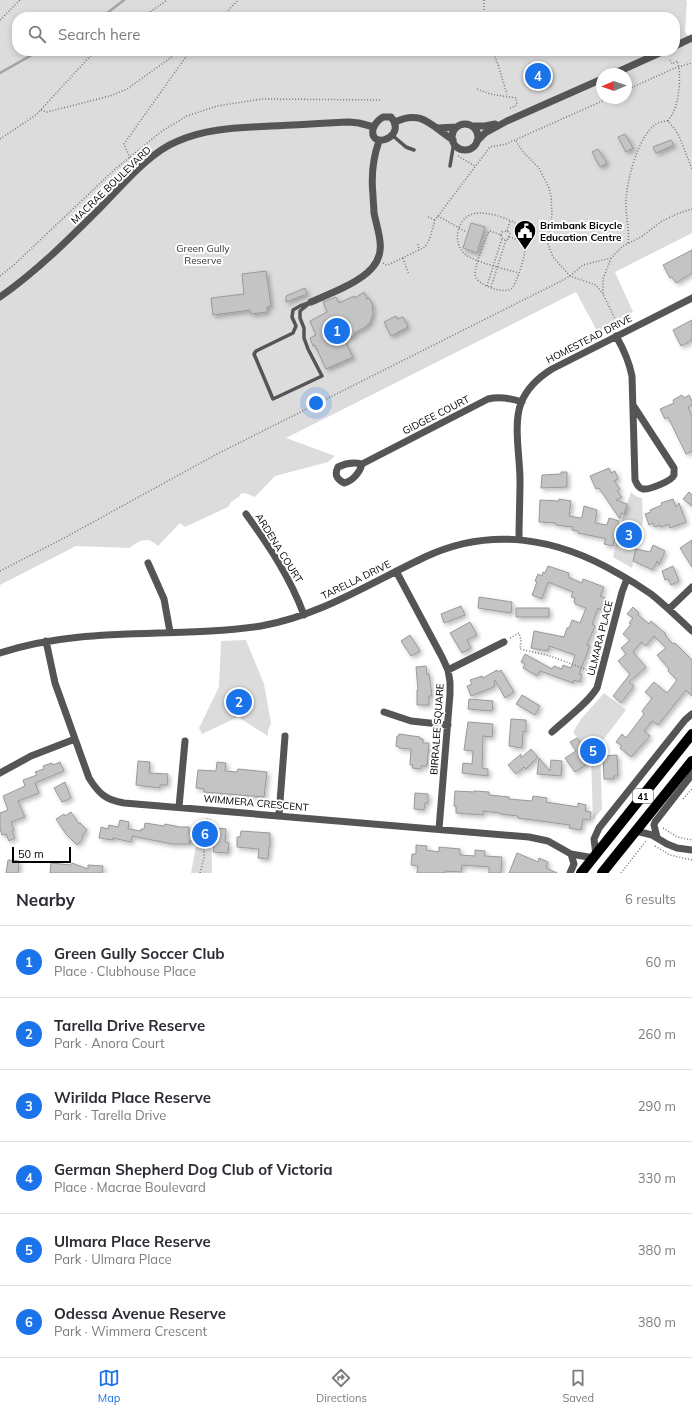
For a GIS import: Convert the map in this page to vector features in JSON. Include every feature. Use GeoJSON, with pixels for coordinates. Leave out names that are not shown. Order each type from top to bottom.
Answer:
{"type":"FeatureCollection","features":[{"type":"Feature","properties":{"kind":"main road","name":"41"},"geometry":{"type":"LineString","coordinates":[[581,873],[690,740]]}},
{"type":"Feature","properties":{"kind":"main road","name":"41"},"geometry":{"type":"LineString","coordinates":[[602,873],[692,761]]}},
{"type":"Feature","properties":{"kind":"street"},"geometry":{"type":"LineString","coordinates":[[680,44],[692,38]]}},
{"type":"Feature","properties":{"kind":"street"},"geometry":{"type":"LineString","coordinates":[[626,68],[653,56]]}},
{"type":"Feature","properties":{"kind":"street"},"geometry":{"type":"LineString","coordinates":[[395,122],[404,117],[417,117],[438,128],[461,149],[468,149],[474,146],[485,133],[507,121],[596,82]]}},
{"type":"Feature","properties":{"kind":"street"},"geometry":{"type":"LineString","coordinates":[[383,117],[391,117],[395,122],[395,128],[392,135],[384,141],[379,141],[374,136],[374,127],[377,121],[383,117]]}},
{"type":"Feature","properties":{"kind":"street"},"geometry":{"type":"LineString","coordinates":[[438,128],[456,127],[464,124],[472,126],[491,126],[507,121]]}},
{"type":"Feature","properties":{"kind":"street","name":"MACRAE BOULEVARD"},"geometry":{"type":"LineString","coordinates":[[0,297],[30,275],[49,258],[143,165],[166,147],[177,141],[202,133],[240,128],[349,122],[374,127]]}},
{"type":"Feature","properties":{"kind":"street"},"geometry":{"type":"LineString","coordinates":[[472,126],[477,132],[477,141]]}},
{"type":"Feature","properties":{"kind":"street"},"geometry":{"type":"LineString","coordinates":[[453,141],[453,133],[456,127]]}},
{"type":"Feature","properties":{"kind":"street"},"geometry":{"type":"LineString","coordinates":[[311,302],[360,278],[373,268],[378,260],[381,252],[381,243],[374,214],[372,174],[373,162],[379,141]]}},
{"type":"Feature","properties":{"kind":"street","name":"HOMESTEAD DRIVE"},"geometry":{"type":"LineString","coordinates":[[519,539],[520,486],[518,420],[522,402],[528,391],[544,373],[692,298]]}},
{"type":"Feature","properties":{"kind":"street"},"geometry":{"type":"LineString","coordinates":[[619,334],[632,376],[635,480],[637,485],[642,489],[649,488],[670,479],[674,475],[674,468],[634,405]]}},
{"type":"Feature","properties":{"kind":"street","name":"GIDGEE COURT"},"geometry":{"type":"LineString","coordinates":[[362,464],[488,399],[502,397],[522,402]]}},
{"type":"Feature","properties":{"kind":"street","name":"ARDENA COURT"},"geometry":{"type":"LineString","coordinates":[[246,514],[263,537],[290,582],[304,615]]}},
{"type":"Feature","properties":{"kind":"street","name":"TARELLA DRIVE"},"geometry":{"type":"LineString","coordinates":[[0,653],[46,641],[102,636],[223,630],[262,626],[282,622],[330,604],[437,551],[456,545],[486,540],[519,539],[537,541],[568,550],[599,563],[650,593],[692,631]]}},
{"type":"Feature","properties":{"kind":"street"},"geometry":{"type":"LineString","coordinates":[[148,563],[164,599],[170,632]]}},
{"type":"Feature","properties":{"kind":"street","name":"BIRRALEE SQUARE"},"geometry":{"type":"LineString","coordinates":[[396,571],[448,670],[450,694],[439,829]]}},
{"type":"Feature","properties":{"kind":"street","name":"ULMARA PLACE"},"geometry":{"type":"LineString","coordinates":[[552,732],[592,696],[597,688],[622,592],[627,579]]}},
{"type":"Feature","properties":{"kind":"street"},"geometry":{"type":"LineString","coordinates":[[669,609],[692,587]]}},
{"type":"Feature","properties":{"kind":"street","name":"WIMMERA CRESCENT"},"geometry":{"type":"LineString","coordinates":[[46,641],[55,683],[89,778],[94,787],[109,799],[124,803],[279,815],[541,839],[557,845],[571,854]]}},
{"type":"Feature","properties":{"kind":"street"},"geometry":{"type":"LineString","coordinates":[[448,670],[504,642]]}},
{"type":"Feature","properties":{"kind":"street"},"geometry":{"type":"LineString","coordinates":[[384,712],[411,721],[448,725]]}},
{"type":"Feature","properties":{"kind":"street"},"geometry":{"type":"LineString","coordinates":[[570,873],[574,864],[571,854],[595,857],[594,839],[597,831],[685,720],[692,714]]}},
{"type":"Feature","properties":{"kind":"street"},"geometry":{"type":"LineString","coordinates":[[279,815],[285,736]]}},
{"type":"Feature","properties":{"kind":"street"},"geometry":{"type":"LineString","coordinates":[[0,773],[31,756],[75,739]]}},
{"type":"Feature","properties":{"kind":"street"},"geometry":{"type":"LineString","coordinates":[[179,807],[185,741]]}},
{"type":"Feature","properties":{"kind":"street"},"geometry":{"type":"LineString","coordinates":[[657,837],[654,825],[655,822],[690,777],[692,767]]}},
{"type":"Feature","properties":{"kind":"street"},"geometry":{"type":"LineString","coordinates":[[636,831],[657,837],[667,844],[677,848],[692,850]]}},
{"type":"Feature","properties":{"kind":"lane"},"geometry":{"type":"LineString","coordinates":[[392,135],[400,143],[414,150]]}},
{"type":"Feature","properties":{"kind":"lane"},"geometry":{"type":"LineString","coordinates":[[450,166],[453,141]]}},
{"type":"Feature","properties":{"kind":"lane"},"geometry":{"type":"LineString","coordinates":[[311,302],[302,308],[299,314],[304,328],[304,338],[308,349],[322,376],[273,399],[254,354],[256,351],[293,333],[296,328],[292,317],[293,310],[311,302]]}},
{"type":"Feature","properties":{"kind":"path"},"geometry":{"type":"LineString","coordinates":[[0,20],[20,0]]}},
{"type":"Feature","properties":{"kind":"path"},"geometry":{"type":"LineString","coordinates":[[150,12],[167,0]]}},
{"type":"Feature","properties":{"kind":"path"},"geometry":{"type":"LineString","coordinates":[[227,12],[238,0]]}},
{"type":"Feature","properties":{"kind":"path"},"geometry":{"type":"LineString","coordinates":[[484,0],[484,12]]}},
{"type":"Feature","properties":{"kind":"path"},"geometry":{"type":"LineString","coordinates":[[0,139],[28,122],[90,56]]}},
{"type":"Feature","properties":{"kind":"path"},"geometry":{"type":"LineString","coordinates":[[41,110],[47,112],[110,96],[127,89],[173,56]]}},
{"type":"Feature","properties":{"kind":"path"},"geometry":{"type":"LineString","coordinates":[[130,158],[124,144],[186,56]]}},
{"type":"Feature","properties":{"kind":"path"},"geometry":{"type":"LineString","coordinates":[[495,56],[507,94]]}},
{"type":"Feature","properties":{"kind":"path"},"geometry":{"type":"LineString","coordinates":[[628,243],[626,192],[637,153],[642,141],[651,129],[656,124],[668,121],[673,114],[677,100],[679,67],[677,61],[672,64],[670,60]]}},
{"type":"Feature","properties":{"kind":"path"},"geometry":{"type":"LineString","coordinates":[[632,87],[692,63]]}},
{"type":"Feature","properties":{"kind":"path"},"geometry":{"type":"LineString","coordinates":[[477,89],[490,94],[516,98],[517,105],[509,109]]}},
{"type":"Feature","properties":{"kind":"path"},"geometry":{"type":"LineString","coordinates":[[348,99],[382,100]]}},
{"type":"Feature","properties":{"kind":"path"},"geometry":{"type":"LineString","coordinates":[[378,260],[386,265],[425,247],[430,238],[435,220],[490,147],[506,144],[516,140],[596,104]]}},
{"type":"Feature","properties":{"kind":"path"},"geometry":{"type":"LineString","coordinates":[[668,121],[679,136],[692,169]]}},
{"type":"Feature","properties":{"kind":"path"},"geometry":{"type":"LineString","coordinates":[[516,140],[523,152],[539,168],[549,188],[552,213],[548,248],[553,257],[570,276],[596,285],[603,294],[619,334]]}},
{"type":"Feature","properties":{"kind":"path"},"geometry":{"type":"LineString","coordinates":[[452,154],[461,157],[475,166]]}},
{"type":"Feature","properties":{"kind":"path"},"geometry":{"type":"LineString","coordinates":[[0,571],[64,538],[217,454],[570,276],[583,265],[611,258],[628,243],[641,237],[657,224],[692,209]]}},
{"type":"Feature","properties":{"kind":"path"},"geometry":{"type":"LineString","coordinates":[[501,235],[489,232],[478,260],[475,278],[480,283],[487,286],[506,291],[514,286],[519,273],[526,251],[520,226],[487,213],[476,213],[466,218],[459,228],[458,239],[461,249],[469,257],[478,260],[494,266],[519,273]]}},
{"type":"Feature","properties":{"kind":"path"},"geometry":{"type":"LineString","coordinates":[[438,216],[466,232]]}},
{"type":"Feature","properties":{"kind":"path"},"geometry":{"type":"LineString","coordinates":[[428,217],[435,220]]}},
{"type":"Feature","properties":{"kind":"path"},"geometry":{"type":"LineString","coordinates":[[501,235],[502,232],[506,231],[510,221]]}},
{"type":"Feature","properties":{"kind":"path"},"geometry":{"type":"LineString","coordinates":[[506,231],[510,233],[509,238]]}},
{"type":"Feature","properties":{"kind":"path"},"geometry":{"type":"LineString","coordinates":[[487,286],[502,238],[501,235]]}},
{"type":"Feature","properties":{"kind":"path"},"geometry":{"type":"LineString","coordinates":[[502,238],[506,240]]}},
{"type":"Feature","properties":{"kind":"path"},"geometry":{"type":"LineString","coordinates":[[491,287],[506,240],[509,238],[518,240],[524,238]]}},
{"type":"Feature","properties":{"kind":"path"},"geometry":{"type":"LineString","coordinates":[[418,244],[419,250]]}},
{"type":"Feature","properties":{"kind":"path"},"geometry":{"type":"LineString","coordinates":[[403,258],[409,275]]}},
{"type":"Feature","properties":{"kind":"path"},"geometry":{"type":"LineString","coordinates":[[603,294],[604,279],[611,258]]}},
{"type":"Feature","properties":{"kind":"path"},"geometry":{"type":"LineString","coordinates":[[504,642],[519,633],[521,640],[520,649],[550,656],[593,672],[595,667],[603,669]]}},
{"type":"Feature","properties":{"kind":"path"},"geometry":{"type":"LineString","coordinates":[[200,873],[204,858],[204,841],[207,818]]}},
{"type":"Feature","properties":{"kind":"path"},"geometry":{"type":"LineString","coordinates":[[660,826],[672,835],[692,840]]}},
{"type":"Feature","properties":{"kind":"green space","name":"Green Gully Reserve"},"geometry":{"type":"Polygon","coordinates":[[[0,0],[686,0],[685,31],[692,42],[692,233],[615,272],[633,312],[597,331],[576,292],[286,438],[335,456],[328,462],[275,476],[255,497],[245,493],[240,494],[240,496],[231,502],[228,507],[185,527],[180,523],[158,546],[151,541],[144,540],[130,548],[76,546],[0,585],[0,0]]]}},
{"type":"Feature","properties":{"kind":"green space"},"geometry":{"type":"Polygon","coordinates":[[[631,492],[637,497],[642,498],[643,521],[632,568],[613,557],[622,519],[631,492]]]}},
{"type":"Feature","properties":{"kind":"green space"},"geometry":{"type":"Polygon","coordinates":[[[246,640],[264,684],[271,723],[268,736],[238,717],[202,734],[199,728],[219,687],[221,641],[246,640]]]}},
{"type":"Feature","properties":{"kind":"green space"},"geometry":{"type":"Polygon","coordinates":[[[604,693],[626,710],[600,744],[602,809],[593,820],[591,757],[573,732],[581,719],[604,693]]]}},
{"type":"Feature","properties":{"kind":"green space"},"geometry":{"type":"Polygon","coordinates":[[[201,819],[211,819],[212,873],[191,873],[201,819]]]}},
{"type":"Feature","properties":{"kind":"building"},"geometry":{"type":"Polygon","coordinates":[[[530,63],[550,68],[549,72],[551,73],[548,85],[526,80],[530,63]]]}},
{"type":"Feature","properties":{"kind":"building"},"geometry":{"type":"Polygon","coordinates":[[[625,134],[633,148],[626,152],[618,137],[625,134]]]}},
{"type":"Feature","properties":{"kind":"building"},"geometry":{"type":"Polygon","coordinates":[[[671,140],[674,145],[656,153],[653,147],[671,140]]]}},
{"type":"Feature","properties":{"kind":"building"},"geometry":{"type":"Polygon","coordinates":[[[598,149],[607,163],[600,167],[592,152],[598,149]]]}},
{"type":"Feature","properties":{"kind":"building"},"geometry":{"type":"Polygon","coordinates":[[[471,223],[485,227],[477,253],[463,248],[471,223]]]}},
{"type":"Feature","properties":{"kind":"building"},"geometry":{"type":"Polygon","coordinates":[[[692,250],[692,273],[676,283],[672,277],[670,278],[663,265],[692,250]]]}},
{"type":"Feature","properties":{"kind":"building"},"geometry":{"type":"Polygon","coordinates":[[[266,271],[271,306],[267,307],[267,312],[251,314],[250,310],[213,315],[211,298],[244,294],[242,274],[266,271]]]}},
{"type":"Feature","properties":{"kind":"building"},"geometry":{"type":"Polygon","coordinates":[[[305,288],[307,294],[286,302],[286,296],[305,288]]]}},
{"type":"Feature","properties":{"kind":"building"},"geometry":{"type":"Polygon","coordinates":[[[364,292],[367,299],[369,298],[372,304],[373,313],[370,323],[354,333],[355,335],[344,340],[353,357],[326,369],[315,345],[313,346],[310,338],[316,335],[310,321],[327,312],[323,302],[336,297],[339,303],[354,296],[355,298],[364,292]]]}},
{"type":"Feature","properties":{"kind":"building"},"geometry":{"type":"Polygon","coordinates":[[[396,316],[397,319],[403,317],[408,327],[391,336],[384,322],[396,316]]]}},
{"type":"Feature","properties":{"kind":"building"},"geometry":{"type":"Polygon","coordinates":[[[692,320],[692,340],[681,346],[673,330],[692,320]]]}},
{"type":"Feature","properties":{"kind":"building"},"geometry":{"type":"Polygon","coordinates":[[[682,395],[684,398],[689,395],[692,401],[692,405],[688,407],[692,416],[692,451],[686,454],[668,417],[665,419],[660,409],[674,403],[673,400],[682,395]]]}},
{"type":"Feature","properties":{"kind":"building"},"geometry":{"type":"Polygon","coordinates":[[[609,468],[611,473],[615,471],[618,479],[614,481],[620,489],[617,491],[622,497],[616,500],[627,504],[624,514],[621,513],[620,519],[599,488],[596,489],[590,476],[609,468]]]}},
{"type":"Feature","properties":{"kind":"building"},"geometry":{"type":"Polygon","coordinates":[[[561,472],[567,472],[567,487],[541,488],[542,475],[561,474],[561,472]]]}},
{"type":"Feature","properties":{"kind":"building"},"geometry":{"type":"Polygon","coordinates":[[[689,492],[692,495],[692,506],[683,499],[689,492]]]}},
{"type":"Feature","properties":{"kind":"building"},"geometry":{"type":"Polygon","coordinates":[[[559,499],[571,501],[569,516],[582,517],[584,506],[597,510],[595,523],[607,525],[609,518],[619,521],[613,546],[604,544],[606,539],[578,533],[578,531],[572,530],[573,527],[556,525],[556,523],[539,522],[540,500],[559,501],[559,499]]]}},
{"type":"Feature","properties":{"kind":"building"},"geometry":{"type":"Polygon","coordinates":[[[673,499],[676,507],[679,503],[686,522],[670,528],[669,524],[661,527],[660,525],[655,527],[653,523],[649,525],[645,514],[662,505],[661,503],[673,499]]]}},
{"type":"Feature","properties":{"kind":"building"},"geometry":{"type":"Polygon","coordinates":[[[692,540],[692,567],[680,548],[692,540]]]}},
{"type":"Feature","properties":{"kind":"building"},"geometry":{"type":"Polygon","coordinates":[[[653,545],[665,551],[659,565],[657,561],[653,570],[633,561],[636,549],[650,552],[653,545]]]}},
{"type":"Feature","properties":{"kind":"building"},"geometry":{"type":"Polygon","coordinates":[[[548,566],[569,573],[568,577],[582,583],[583,579],[604,587],[600,596],[605,598],[601,610],[598,608],[592,624],[595,626],[587,645],[590,646],[579,674],[582,675],[580,682],[574,680],[573,683],[540,671],[537,676],[523,668],[525,664],[521,662],[525,654],[552,669],[554,666],[562,669],[563,665],[571,668],[575,655],[549,646],[548,651],[531,648],[534,631],[564,637],[572,620],[580,623],[586,608],[575,604],[575,598],[571,597],[573,592],[548,582],[542,599],[532,595],[537,582],[535,581],[538,574],[542,576],[543,572],[545,573],[548,566]]]}},
{"type":"Feature","properties":{"kind":"building"},"geometry":{"type":"Polygon","coordinates":[[[673,566],[679,581],[671,585],[668,579],[665,580],[662,571],[673,566]]]}},
{"type":"Feature","properties":{"kind":"building"},"geometry":{"type":"Polygon","coordinates":[[[479,597],[512,602],[511,613],[478,608],[479,597]]]}},
{"type":"Feature","properties":{"kind":"building"},"geometry":{"type":"Polygon","coordinates":[[[461,606],[465,615],[444,623],[441,614],[461,606]]]}},
{"type":"Feature","properties":{"kind":"building"},"geometry":{"type":"Polygon","coordinates":[[[633,607],[639,613],[638,615],[649,624],[651,621],[666,634],[665,635],[673,644],[675,643],[692,660],[692,696],[686,690],[658,725],[652,721],[644,731],[650,736],[631,757],[620,748],[622,746],[616,742],[622,734],[626,738],[644,714],[642,711],[652,698],[645,692],[654,682],[667,693],[677,680],[668,671],[669,669],[657,655],[666,648],[654,636],[646,646],[641,642],[633,652],[646,667],[629,682],[634,686],[621,703],[613,696],[630,674],[618,661],[626,654],[621,648],[630,640],[623,634],[631,624],[629,623],[633,618],[627,614],[633,607]]]}},
{"type":"Feature","properties":{"kind":"building"},"geometry":{"type":"Polygon","coordinates":[[[516,608],[549,608],[549,617],[516,617],[516,608]]]}},
{"type":"Feature","properties":{"kind":"building"},"geometry":{"type":"Polygon","coordinates":[[[470,622],[477,635],[467,640],[471,648],[462,653],[450,633],[470,622]]]}},
{"type":"Feature","properties":{"kind":"building"},"geometry":{"type":"Polygon","coordinates":[[[410,635],[420,651],[411,656],[401,641],[410,635]]]}},
{"type":"Feature","properties":{"kind":"building"},"geometry":{"type":"Polygon","coordinates":[[[426,666],[427,674],[429,674],[432,696],[429,696],[429,705],[417,705],[418,690],[416,667],[426,666]]]}},
{"type":"Feature","properties":{"kind":"building"},"geometry":{"type":"Polygon","coordinates":[[[497,670],[498,672],[501,670],[514,692],[505,698],[495,680],[494,687],[471,696],[467,686],[472,684],[470,680],[482,676],[483,678],[497,670]]]}},
{"type":"Feature","properties":{"kind":"building"},"geometry":{"type":"Polygon","coordinates":[[[522,695],[540,706],[535,715],[516,704],[522,695]]]}},
{"type":"Feature","properties":{"kind":"building"},"geometry":{"type":"Polygon","coordinates":[[[469,699],[493,701],[492,711],[468,709],[469,699]]]}},
{"type":"Feature","properties":{"kind":"building"},"geometry":{"type":"Polygon","coordinates":[[[511,719],[526,720],[526,732],[523,731],[522,748],[509,746],[511,719]]]}},
{"type":"Feature","properties":{"kind":"building"},"geometry":{"type":"Polygon","coordinates":[[[468,722],[493,724],[492,737],[483,736],[482,768],[488,769],[488,776],[462,773],[463,763],[472,764],[473,751],[464,750],[468,722]]]}},
{"type":"Feature","properties":{"kind":"building"},"geometry":{"type":"Polygon","coordinates":[[[399,734],[420,737],[420,739],[423,739],[423,743],[429,743],[427,766],[421,766],[421,769],[412,768],[413,765],[410,765],[411,749],[399,748],[396,746],[397,736],[399,736],[399,734]]]}},
{"type":"Feature","properties":{"kind":"building"},"geometry":{"type":"Polygon","coordinates":[[[577,738],[586,751],[582,754],[588,763],[575,772],[565,758],[576,751],[570,742],[577,738]]]}},
{"type":"Feature","properties":{"kind":"building"},"geometry":{"type":"Polygon","coordinates":[[[531,749],[538,757],[526,769],[524,767],[516,774],[508,765],[521,754],[521,758],[531,749]]]}},
{"type":"Feature","properties":{"kind":"building"},"geometry":{"type":"Polygon","coordinates":[[[617,755],[618,776],[614,776],[614,779],[604,779],[603,756],[617,755]]]}},
{"type":"Feature","properties":{"kind":"building"},"geometry":{"type":"Polygon","coordinates":[[[539,758],[550,771],[551,760],[562,761],[561,776],[537,774],[539,758]]]}},
{"type":"Feature","properties":{"kind":"building"},"geometry":{"type":"Polygon","coordinates":[[[138,761],[150,762],[149,773],[168,774],[167,785],[160,785],[160,788],[136,785],[138,761]]]}},
{"type":"Feature","properties":{"kind":"building"},"geometry":{"type":"Polygon","coordinates":[[[60,762],[64,771],[35,783],[39,793],[18,801],[25,817],[11,822],[14,830],[12,831],[15,838],[9,841],[6,834],[2,835],[0,829],[0,813],[8,810],[3,796],[25,786],[23,780],[37,775],[35,772],[44,769],[43,766],[52,763],[53,765],[60,762]]]}},
{"type":"Feature","properties":{"kind":"building"},"geometry":{"type":"Polygon","coordinates":[[[217,762],[226,763],[225,771],[237,772],[238,769],[267,772],[264,797],[204,792],[204,789],[196,788],[198,770],[216,771],[217,762]]]}},
{"type":"Feature","properties":{"kind":"building"},"geometry":{"type":"Polygon","coordinates":[[[65,782],[71,798],[62,802],[54,788],[65,782]]]}},
{"type":"Feature","properties":{"kind":"building"},"geometry":{"type":"Polygon","coordinates":[[[455,791],[489,792],[489,795],[532,801],[533,796],[547,798],[546,802],[578,807],[578,803],[586,805],[585,811],[591,812],[590,820],[583,819],[581,830],[569,828],[570,825],[518,818],[518,816],[500,813],[483,811],[483,815],[456,813],[456,806],[454,806],[455,791]]]}},
{"type":"Feature","properties":{"kind":"building"},"geometry":{"type":"Polygon","coordinates":[[[415,793],[428,794],[428,803],[425,803],[424,810],[414,809],[415,793]]]}},
{"type":"Feature","properties":{"kind":"building"},"geometry":{"type":"Polygon","coordinates":[[[71,812],[79,824],[80,823],[87,830],[77,845],[66,834],[56,819],[71,812]]]}},
{"type":"Feature","properties":{"kind":"building"},"geometry":{"type":"Polygon","coordinates":[[[120,820],[129,822],[128,829],[141,831],[141,829],[144,829],[145,823],[164,826],[165,824],[189,827],[189,833],[192,833],[192,841],[189,841],[190,844],[172,844],[132,836],[131,842],[113,838],[113,840],[99,838],[101,827],[108,829],[109,825],[118,827],[120,820]]]}},
{"type":"Feature","properties":{"kind":"building"},"geometry":{"type":"Polygon","coordinates":[[[216,828],[226,829],[225,842],[229,843],[228,853],[213,852],[216,828]]]}},
{"type":"Feature","properties":{"kind":"building"},"geometry":{"type":"Polygon","coordinates":[[[241,831],[270,833],[268,859],[258,858],[259,849],[237,847],[237,837],[240,837],[241,831]]]}},
{"type":"Feature","properties":{"kind":"building"},"geometry":{"type":"Polygon","coordinates":[[[416,845],[427,846],[426,850],[439,852],[439,847],[460,849],[460,855],[475,856],[475,850],[485,851],[485,856],[502,857],[501,873],[489,873],[489,867],[462,865],[461,872],[445,871],[445,873],[417,873],[418,866],[411,865],[412,854],[416,854],[416,845]]]}},
{"type":"Feature","properties":{"kind":"building"},"geometry":{"type":"Polygon","coordinates":[[[517,853],[538,862],[539,858],[548,862],[546,868],[557,873],[509,873],[517,853]]]}},
{"type":"Feature","properties":{"kind":"building"},"geometry":{"type":"Polygon","coordinates":[[[8,860],[19,861],[18,873],[6,873],[8,860]]]}},
{"type":"Feature","properties":{"kind":"building"},"geometry":{"type":"Polygon","coordinates":[[[51,863],[71,865],[72,863],[88,869],[88,865],[103,866],[102,873],[50,873],[51,863]]]}},
{"type":"Feature","properties":{"kind":"waterway"},"geometry":{"type":"LineString","coordinates":[[108,12],[124,0]]}},
{"type":"Feature","properties":{"kind":"waterway"},"geometry":{"type":"LineString","coordinates":[[0,73],[30,56]]}},
{"type":"Feature","properties":{"kind":"place","name":"German Shepherd Dog Club of Victoria"},"geometry":{"type":"Point","coordinates":[538,76]}},
{"type":"Feature","properties":{"kind":"place","name":"Brimbank Bicycle Education Centre"},"geometry":{"type":"Point","coordinates":[525,250]}},
{"type":"Feature","properties":{"kind":"place","name":"Green Gully Soccer Club"},"geometry":{"type":"Point","coordinates":[337,331]}},
{"type":"Feature","properties":{"kind":"place","name":"Wirilda Place Reserve"},"geometry":{"type":"Point","coordinates":[629,535]}},
{"type":"Feature","properties":{"kind":"place","name":"Tarella Drive Reserve"},"geometry":{"type":"Point","coordinates":[239,702]}},
{"type":"Feature","properties":{"kind":"place","name":"Ulmara Place Reserve"},"geometry":{"type":"Point","coordinates":[593,751]}},
{"type":"Feature","properties":{"kind":"place","name":"Odessa Avenue Reserve"},"geometry":{"type":"Point","coordinates":[205,834]}}]}
